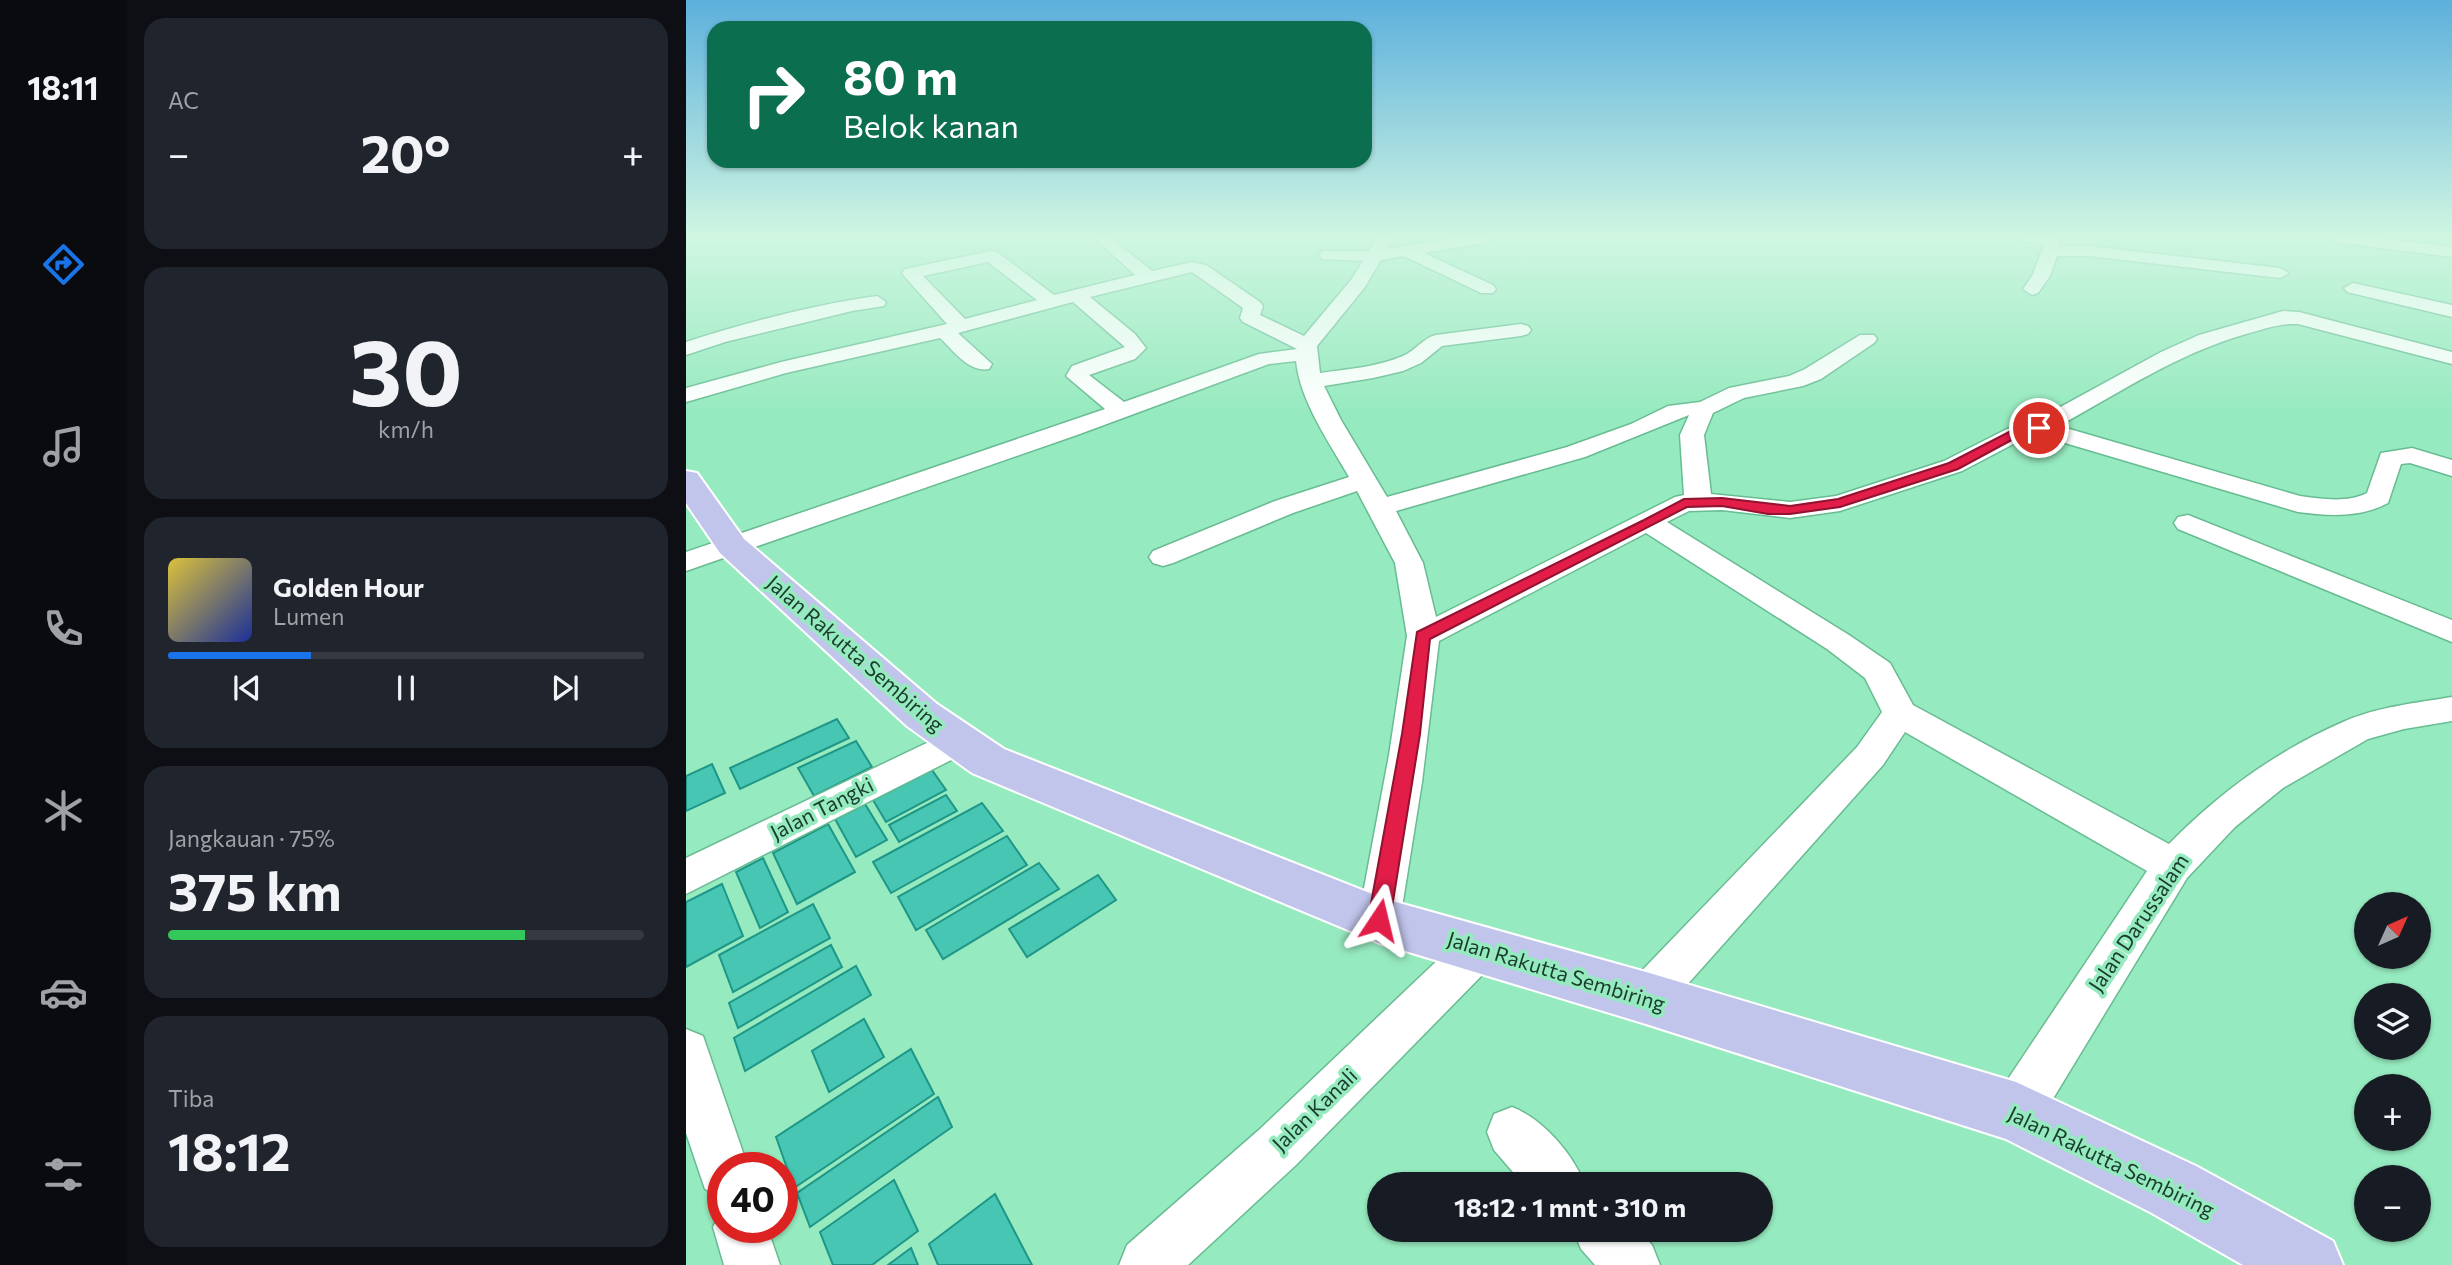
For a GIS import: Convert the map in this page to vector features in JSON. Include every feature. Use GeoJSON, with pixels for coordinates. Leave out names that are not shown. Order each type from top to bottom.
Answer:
{"type":"FeatureCollection","features":[{"type":"Feature","properties":{"kind":"main road","name":"Jalan Rakutta Sembiring"},"geometry":{"type":"LineString","coordinates":[[686,480],[709,554],[922,715],[988,761],[1379,920],[1646,998],[2016,1112],[2174,1189],[2309,1265]]}},
{"type":"Feature","properties":{"kind":"street"},"geometry":{"type":"LineString","coordinates":[[928,296],[981,364]]}},
{"type":"Feature","properties":{"kind":"street"},"geometry":{"type":"LineString","coordinates":[[1043,296],[1051,302]]}},
{"type":"Feature","properties":{"kind":"street"},"geometry":{"type":"LineString","coordinates":[[686,394],[838,354],[953,329],[1072,296]]}},
{"type":"Feature","properties":{"kind":"street"},"geometry":{"type":"LineString","coordinates":[[1077,296],[1128,338],[1136,348],[1128,355],[1080,371],[1077,376],[1121,411]]}},
{"type":"Feature","properties":{"kind":"street"},"geometry":{"type":"LineString","coordinates":[[1239,296],[1253,306],[1250,318],[1307,360],[1340,441],[1382,507],[1409,563],[1423,636],[1411,734],[1379,920]]}},
{"type":"Feature","properties":{"kind":"street"},"geometry":{"type":"LineString","coordinates":[[1307,360],[1349,296]]}},
{"type":"Feature","properties":{"kind":"street"},"geometry":{"type":"LineString","coordinates":[[2386,296],[2452,312]]}},
{"type":"Feature","properties":{"kind":"street"},"geometry":{"type":"LineString","coordinates":[[686,349],[718,338],[852,305],[877,302]]}},
{"type":"Feature","properties":{"kind":"street"},"geometry":{"type":"LineString","coordinates":[[1423,636],[1684,503],[1698,501],[1790,510],[1840,503],[1954,466],[2015,434],[2039,428],[2168,356],[2206,339],[2283,317],[2300,318],[2452,358]]}},
{"type":"Feature","properties":{"kind":"street"},"geometry":{"type":"LineString","coordinates":[[709,554],[1266,358],[1307,360],[1373,372],[1414,359],[1436,341],[1521,330]]}},
{"type":"Feature","properties":{"kind":"street"},"geometry":{"type":"LineString","coordinates":[[1382,507],[1535,466],[1646,427],[1677,409],[1703,410],[1737,393],[1786,383],[1813,374],[1867,339]]}},
{"type":"Feature","properties":{"kind":"street"},"geometry":{"type":"LineString","coordinates":[[1698,501],[1692,444],[1696,422],[1703,410]]}},
{"type":"Feature","properties":{"kind":"street"},"geometry":{"type":"LineString","coordinates":[[1646,427],[1692,444]]}},
{"type":"Feature","properties":{"kind":"street"},"geometry":{"type":"LineString","coordinates":[[2039,428],[2298,504],[2325,507],[2370,503],[2379,497],[2390,458],[2412,455],[2452,468]]}},
{"type":"Feature","properties":{"kind":"street"},"geometry":{"type":"LineString","coordinates":[[1163,557],[1284,506],[1365,480]]}},
{"type":"Feature","properties":{"kind":"street"},"geometry":{"type":"LineString","coordinates":[[1649,523],[1838,642],[1878,671],[1900,713],[2173,866]]}},
{"type":"Feature","properties":{"kind":"street"},"geometry":{"type":"LineString","coordinates":[[2188,523],[2452,632]]}},
{"type":"Feature","properties":{"kind":"street","name":"Jalan Darussalam"},"geometry":{"type":"LineString","coordinates":[[2016,1112],[2173,866],[2221,816],[2270,778],[2356,730],[2452,709]]}},
{"type":"Feature","properties":{"kind":"street"},"geometry":{"type":"LineString","coordinates":[[1646,998],[1870,756],[1900,713]]}},
{"type":"Feature","properties":{"kind":"street","name":"Jalan Tangki"},"geometry":{"type":"LineString","coordinates":[[686,877],[958,741]]}},
{"type":"Feature","properties":{"kind":"street","name":"Jalan Kanali"},"geometry":{"type":"LineString","coordinates":[[1147,1265],[1278,1147],[1479,949]]}},
{"type":"Feature","properties":{"kind":"street"},"geometry":{"type":"LineString","coordinates":[[686,1052],[717,1152]]}},
{"type":"Feature","properties":{"kind":"street"},"geometry":{"type":"LineString","coordinates":[[1512,1132],[1547,1172]]}},
{"type":"Feature","properties":{"kind":"street"},"geometry":{"type":"LineString","coordinates":[[1611,1242],[1632,1265]]}},
{"type":"Feature","properties":{"kind":"street"},"geometry":{"type":"LineString","coordinates":[[745,1243],[752,1265]]}},
{"type":"Feature","properties":{"kind":"building"},"geometry":{"type":"Polygon","coordinates":[[[837,719],[849,738],[740,789],[730,768],[837,719]]]}},
{"type":"Feature","properties":{"kind":"building"},"geometry":{"type":"Polygon","coordinates":[[[856,741],[872,767],[814,796],[798,768],[856,741]]]}},
{"type":"Feature","properties":{"kind":"building"},"geometry":{"type":"Polygon","coordinates":[[[712,764],[725,793],[686,811],[686,776],[712,764]]]}},
{"type":"Feature","properties":{"kind":"building"},"geometry":{"type":"Polygon","coordinates":[[[932,770],[946,790],[886,822],[873,800],[932,770]]]}},
{"type":"Feature","properties":{"kind":"building"},"geometry":{"type":"Polygon","coordinates":[[[946,795],[957,811],[899,842],[889,825],[946,795]]]}},
{"type":"Feature","properties":{"kind":"building"},"geometry":{"type":"Polygon","coordinates":[[[982,803],[1003,831],[891,893],[873,862],[982,803]]]}},
{"type":"Feature","properties":{"kind":"building"},"geometry":{"type":"Polygon","coordinates":[[[865,804],[887,840],[856,857],[835,819],[865,804]]]}},
{"type":"Feature","properties":{"kind":"building"},"geometry":{"type":"Polygon","coordinates":[[[828,824],[855,872],[797,904],[773,853],[828,824]]]}},
{"type":"Feature","properties":{"kind":"building"},"geometry":{"type":"Polygon","coordinates":[[[1007,836],[1027,865],[916,930],[898,897],[1007,836]]]}},
{"type":"Feature","properties":{"kind":"building"},"geometry":{"type":"Polygon","coordinates":[[[763,858],[788,912],[760,928],[736,872],[763,858]]]}},
{"type":"Feature","properties":{"kind":"building"},"geometry":{"type":"Polygon","coordinates":[[[1039,863],[1059,889],[943,959],[926,930],[1039,863]]]}},
{"type":"Feature","properties":{"kind":"building"},"geometry":{"type":"Polygon","coordinates":[[[1098,875],[1116,900],[1027,957],[1009,929],[1098,875]]]}},
{"type":"Feature","properties":{"kind":"building"},"geometry":{"type":"Polygon","coordinates":[[[722,884],[743,936],[686,967],[686,902],[722,884]]]}},
{"type":"Feature","properties":{"kind":"building"},"geometry":{"type":"Polygon","coordinates":[[[813,904],[830,938],[733,992],[719,955],[813,904]]]}},
{"type":"Feature","properties":{"kind":"building"},"geometry":{"type":"Polygon","coordinates":[[[831,945],[842,967],[738,1028],[729,1003],[831,945]]]}},
{"type":"Feature","properties":{"kind":"building"},"geometry":{"type":"Polygon","coordinates":[[[856,966],[871,995],[745,1071],[734,1038],[856,966]]]}},
{"type":"Feature","properties":{"kind":"building"},"geometry":{"type":"Polygon","coordinates":[[[864,1019],[884,1057],[829,1092],[812,1051],[864,1019]]]}},
{"type":"Feature","properties":{"kind":"building"},"geometry":{"type":"Polygon","coordinates":[[[911,1049],[934,1094],[798,1185],[798,1152],[781,1152],[776,1137],[911,1049]]]}},
{"type":"Feature","properties":{"kind":"building"},"geometry":{"type":"Polygon","coordinates":[[[938,1097],[952,1127],[810,1227],[798,1192],[938,1097]]]}},
{"type":"Feature","properties":{"kind":"building"},"geometry":{"type":"Polygon","coordinates":[[[894,1180],[918,1231],[872,1265],[833,1265],[820,1232],[894,1180]]]}},
{"type":"Feature","properties":{"kind":"building"},"geometry":{"type":"Polygon","coordinates":[[[995,1194],[1032,1265],[938,1265],[929,1244],[995,1194]]]}},
{"type":"Feature","properties":{"kind":"building"},"geometry":{"type":"Polygon","coordinates":[[[911,1248],[918,1265],[888,1265],[911,1248]]]}},
{"type":"Feature","properties":{"kind":"route"},"geometry":{"type":"LineString","coordinates":[[1379,920],[1411,734],[1423,636],[1684,503],[1722,502],[1768,510],[1813,508],[1840,503],[1954,466],[2015,434],[2039,428]]}}]}
